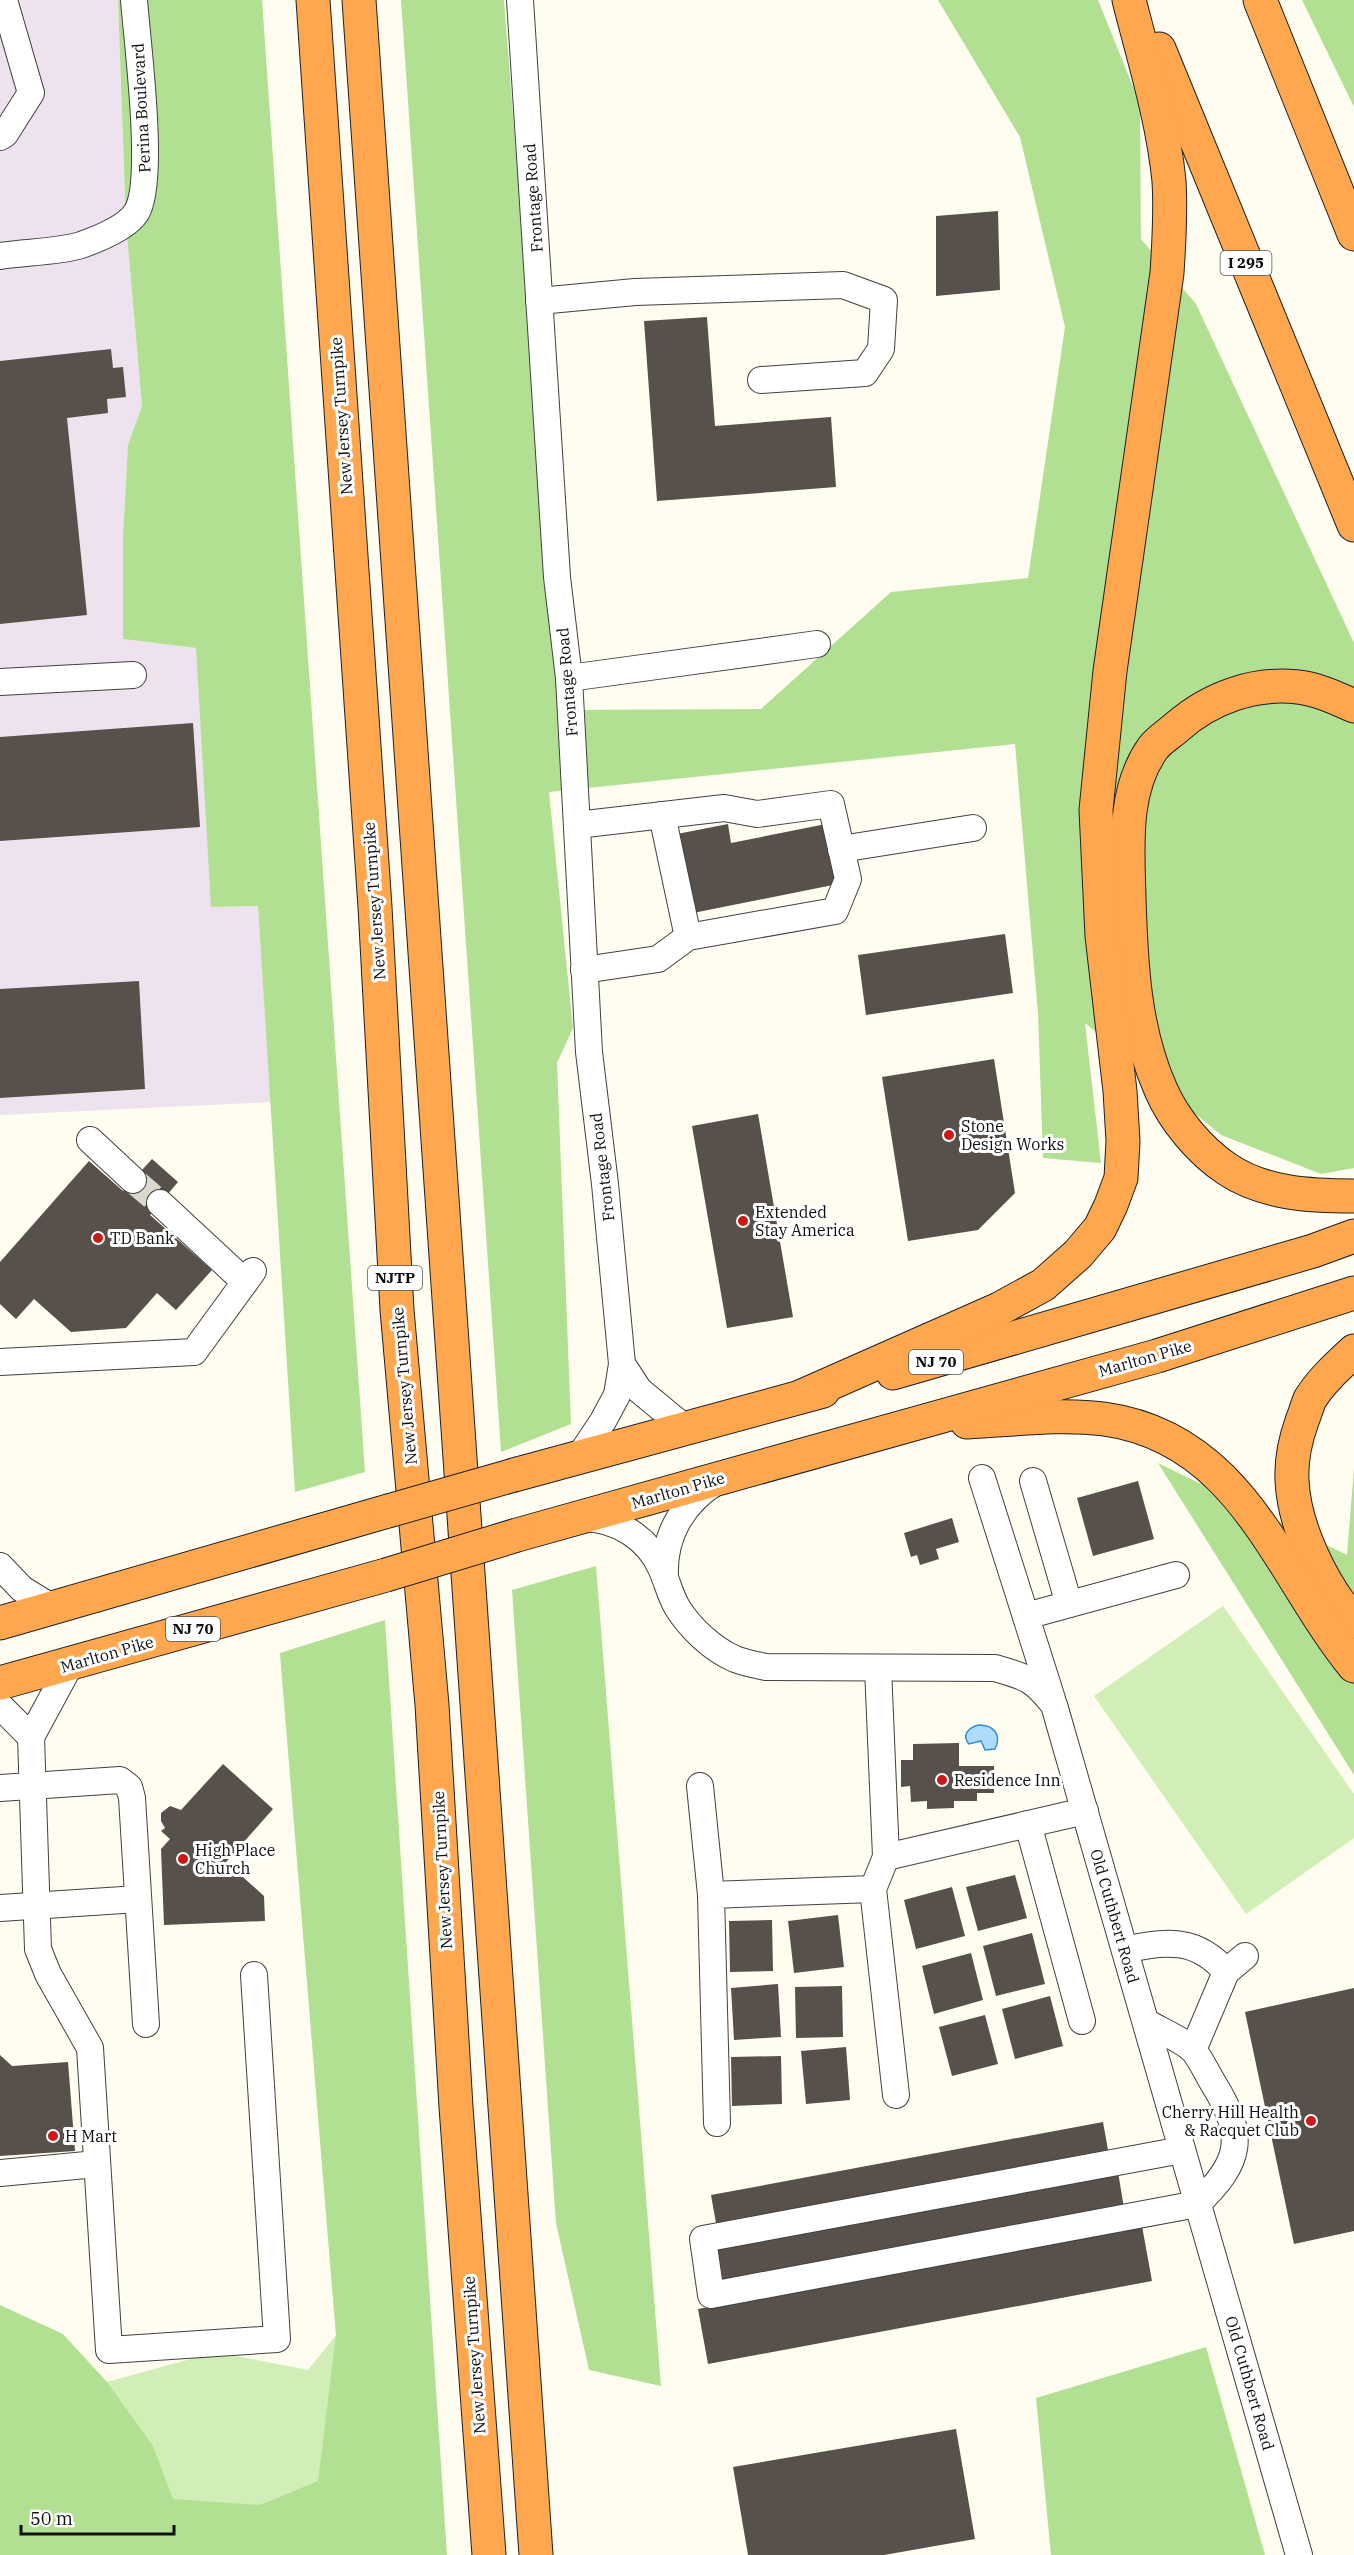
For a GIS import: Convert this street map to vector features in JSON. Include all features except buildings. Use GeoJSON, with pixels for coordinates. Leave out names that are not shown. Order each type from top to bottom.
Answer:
{"type":"FeatureCollection","features":[{"type":"Feature","properties":{"kind":"highway","name":"New Jersey Turnpike"},"geometry":{"type":"LineString","coordinates":[[313,0],[373,883],[397,1310],[432,1705],[456,2107],[489,2555]]}},
{"type":"Feature","properties":{"kind":"highway","name":"NJTP"},"geometry":{"type":"LineString","coordinates":[[359,0],[536,2555]]}},
{"type":"Feature","properties":{"kind":"highway"},"geometry":{"type":"LineString","coordinates":[[802,1396],[999,1309],[1043,1285],[1078,1254],[1100,1228],[1121,1178],[1123,1141],[1120,1090],[1102,936],[1095,810],[1110,671],[1167,273],[1169,233],[1169,181],[1164,147],[1129,0]]}},
{"type":"Feature","properties":{"kind":"highway","name":"I 295"},"geometry":{"type":"LineString","coordinates":[[1139,0],[1354,525]]}},
{"type":"Feature","properties":{"kind":"highway"},"geometry":{"type":"LineString","coordinates":[[1260,0],[1354,234]]}},
{"type":"Feature","properties":{"kind":"highway"},"geometry":{"type":"LineString","coordinates":[[1268,0],[1354,174]]}},
{"type":"Feature","properties":{"kind":"highway"},"geometry":{"type":"LineString","coordinates":[[1354,706],[1329,695],[1298,687],[1251,689],[1218,699],[1186,720],[1153,748],[1132,795],[1127,837],[1131,939],[1135,991],[1142,1037],[1161,1091],[1180,1123],[1227,1169],[1257,1184],[1321,1196],[1354,1196]]}},
{"type":"Feature","properties":{"kind":"highway","name":"NJ 70"},"geometry":{"type":"LineString","coordinates":[[0,1623],[514,1475],[802,1396],[940,1361],[1313,1251],[1354,1236]]}},
{"type":"Feature","properties":{"kind":"highway","name":"Marlton Pike"},"geometry":{"type":"LineString","coordinates":[[0,1683],[386,1575],[517,1535],[1157,1356],[1354,1293]]}},
{"type":"Feature","properties":{"kind":"highway"},"geometry":{"type":"LineString","coordinates":[[1354,1352],[1328,1375],[1310,1401],[1298,1434],[1292,1479],[1300,1521],[1312,1556],[1354,1622]]}},
{"type":"Feature","properties":{"kind":"highway"},"geometry":{"type":"LineString","coordinates":[[912,1425],[1073,1418],[1103,1419],[1139,1426],[1169,1439],[1197,1455],[1248,1507],[1336,1644],[1354,1666]]}},
{"type":"Feature","properties":{"kind":"street"},"geometry":{"type":"LineString","coordinates":[[0,137],[5,134],[31,93],[4,0]]}},
{"type":"Feature","properties":{"kind":"street","name":"Perina Boulevard"},"geometry":{"type":"LineString","coordinates":[[0,256],[80,245],[120,226],[136,213],[144,190],[144,135],[134,0]]}},
{"type":"Feature","properties":{"kind":"street","name":"Frontage Road"},"geometry":{"type":"LineString","coordinates":[[520,0],[558,577],[569,678],[589,1052],[605,1184],[622,1364],[617,1395],[603,1422],[579,1457]]}},
{"type":"Feature","properties":{"kind":"street"},"geometry":{"type":"LineString","coordinates":[[539,302],[634,292],[843,285],[884,300],[880,350],[865,373],[761,380]]}},
{"type":"Feature","properties":{"kind":"street"},"geometry":{"type":"LineString","coordinates":[[569,678],[817,644]]}},
{"type":"Feature","properties":{"kind":"street"},"geometry":{"type":"LineString","coordinates":[[0,682],[132,675]]}},
{"type":"Feature","properties":{"kind":"street"},"geometry":{"type":"LineString","coordinates":[[577,825],[724,808],[757,814],[831,804],[848,879],[835,911],[688,937],[658,958],[584,970]]}},
{"type":"Feature","properties":{"kind":"street"},"geometry":{"type":"LineString","coordinates":[[662,815],[688,937]]}},
{"type":"Feature","properties":{"kind":"street"},"geometry":{"type":"LineString","coordinates":[[841,849],[973,828]]}},
{"type":"Feature","properties":{"kind":"street"},"geometry":{"type":"LineString","coordinates":[[90,1140],[133,1180]]}},
{"type":"Feature","properties":{"kind":"street"},"geometry":{"type":"LineString","coordinates":[[0,1362],[194,1352],[249,1276],[160,1203]]}},
{"type":"Feature","properties":{"kind":"street","name":"Frontage Road"},"geometry":{"type":"LineString","coordinates":[[622,1364],[639,1390],[685,1428]]}},
{"type":"Feature","properties":{"kind":"street","name":"Old Cuthbert Road"},"geometry":{"type":"LineString","coordinates":[[665,1577],[668,1543],[678,1519],[700,1492],[730,1475]]}},
{"type":"Feature","properties":{"kind":"street"},"geometry":{"type":"LineString","coordinates":[[982,1478],[1054,1704]]}},
{"type":"Feature","properties":{"kind":"street"},"geometry":{"type":"LineString","coordinates":[[1033,1481],[1069,1604]]}},
{"type":"Feature","properties":{"kind":"street","name":"Old Cuthbert Road"},"geometry":{"type":"LineString","coordinates":[[575,1519],[604,1521],[630,1532],[651,1551],[665,1577],[676,1606],[695,1631],[735,1659],[766,1667],[995,1668],[1026,1677],[1040,1686],[1054,1704],[1299,2555]]}},
{"type":"Feature","properties":{"kind":"street"},"geometry":{"type":"LineString","coordinates":[[0,1566],[22,1589],[52,1608]]}},
{"type":"Feature","properties":{"kind":"street"},"geometry":{"type":"LineString","coordinates":[[1026,1616],[1176,1575]]}},
{"type":"Feature","properties":{"kind":"street"},"geometry":{"type":"LineString","coordinates":[[71,1664],[31,1737],[38,1949],[48,1974],[90,2048],[109,2350],[276,2339],[254,1975]]}},
{"type":"Feature","properties":{"kind":"street"},"geometry":{"type":"LineString","coordinates":[[878,1668],[886,1857],[873,1888],[896,2096]]}},
{"type":"Feature","properties":{"kind":"street"},"geometry":{"type":"LineString","coordinates":[[0,1706],[31,1737]]}},
{"type":"Feature","properties":{"kind":"street"},"geometry":{"type":"LineString","coordinates":[[0,1788],[120,1780],[129,1787],[132,1798],[146,2024]]}},
{"type":"Feature","properties":{"kind":"street"},"geometry":{"type":"LineString","coordinates":[[700,1786],[711,1895],[717,2123]]}},
{"type":"Feature","properties":{"kind":"street"},"geometry":{"type":"LineString","coordinates":[[886,1857],[1085,1811]]}},
{"type":"Feature","properties":{"kind":"street"},"geometry":{"type":"LineString","coordinates":[[1028,1824],[1082,2021]]}},
{"type":"Feature","properties":{"kind":"street"},"geometry":{"type":"LineString","coordinates":[[711,1895],[873,1888]]}},
{"type":"Feature","properties":{"kind":"street"},"geometry":{"type":"LineString","coordinates":[[0,1908],[138,1899]]}},
{"type":"Feature","properties":{"kind":"street"},"geometry":{"type":"LineString","coordinates":[[1125,1950],[1165,1943],[1184,1943],[1216,1960],[1236,1964],[1193,2050]]}},
{"type":"Feature","properties":{"kind":"street"},"geometry":{"type":"LineString","coordinates":[[1146,2022],[1193,2050],[1232,2117],[1235,2133],[1234,2149],[1229,2166],[1219,2183],[1197,2204],[711,2295],[704,2239],[1182,2150]]}},
{"type":"Feature","properties":{"kind":"street"},"geometry":{"type":"LineString","coordinates":[[0,2173],[97,2164]]}},
{"type":"Feature","properties":{"kind":"shaded area"},"geometry":{"type":"Polygon","coordinates":[[[0,0],[118,0],[126,224],[142,406],[128,445],[123,536],[123,639],[196,648],[212,907],[258,906],[271,1102],[0,1115],[0,0]]]}},
{"type":"Feature","properties":{"kind":"green space"},"geometry":{"type":"Polygon","coordinates":[[[118,0],[262,0],[365,1472],[295,1492],[258,906],[211,907],[196,648],[123,639],[123,536],[128,445],[142,406],[126,224],[118,0]]]}},
{"type":"Feature","properties":{"kind":"green space"},"geometry":{"type":"Polygon","coordinates":[[[401,0],[504,0],[560,710],[761,709],[891,592],[1028,578],[1065,327],[1020,137],[938,0],[1098,0],[1140,104],[1141,239],[1196,304],[1354,643],[1354,1168],[1321,1174],[1221,1135],[1085,1023],[1101,1163],[1043,1158],[1038,1013],[1015,744],[549,792],[573,1028],[557,1063],[571,1424],[501,1452],[401,0]]]}},
{"type":"Feature","properties":{"kind":"green space"},"geometry":{"type":"Polygon","coordinates":[[[1302,0],[1354,0],[1354,107],[1302,0]]]}},
{"type":"Feature","properties":{"kind":"green space"},"geometry":{"type":"Polygon","coordinates":[[[1158,1463],[1347,1555],[1354,1468],[1354,1775],[1158,1463]]]}},
{"type":"Feature","properties":{"kind":"green space"},"geometry":{"type":"Polygon","coordinates":[[[596,1566],[661,2386],[589,2370],[556,2223],[512,1590],[596,1566]]]}},
{"type":"Feature","properties":{"kind":"green space"},"geometry":{"type":"Polygon","coordinates":[[[1223,1606],[1354,1794],[1354,1838],[1246,1914],[1094,1696],[1223,1606]]]}},
{"type":"Feature","properties":{"kind":"green space"},"geometry":{"type":"Polygon","coordinates":[[[385,1620],[447,2555],[0,2555],[0,2305],[63,2334],[107,2382],[153,2446],[173,2499],[260,2505],[318,2481],[336,2335],[280,1653],[385,1620]]]}},
{"type":"Feature","properties":{"kind":"green space"},"geometry":{"type":"Polygon","coordinates":[[[280,1653],[427,2555],[180,2555],[107,2382],[216,2352],[308,2370],[336,2335],[280,1653]]]}},
{"type":"Feature","properties":{"kind":"green space"},"geometry":{"type":"Polygon","coordinates":[[[1206,2347],[1265,2555],[1051,2555],[1036,2398],[1206,2347]]]}},
{"type":"Feature","properties":{"kind":"water"},"geometry":{"type":"Polygon","coordinates":[[[979,1725],[989,1727],[997,1735],[995,1749],[985,1750],[981,1741],[969,1744],[967,1741],[967,1732],[979,1725]]]}},
{"type":"Feature","properties":{"kind":"tunnel"},"geometry":{"type":"LineString","coordinates":[[133,1180],[160,1203]]}},
{"type":"Feature","properties":{"kind":"place","name":"Stone Design Works"},"geometry":{"type":"Point","coordinates":[949,1135]}},
{"type":"Feature","properties":{"kind":"place","name":"Extended Stay America"},"geometry":{"type":"Point","coordinates":[743,1221]}},
{"type":"Feature","properties":{"kind":"place","name":"TD Bank"},"geometry":{"type":"Point","coordinates":[98,1238]}},
{"type":"Feature","properties":{"kind":"place","name":"Residence Inn"},"geometry":{"type":"Point","coordinates":[942,1780]}},
{"type":"Feature","properties":{"kind":"place","name":"High Place Church"},"geometry":{"type":"Point","coordinates":[183,1859]}},
{"type":"Feature","properties":{"kind":"place","name":"Cherry Hill Health & Racquet Club"},"geometry":{"type":"Point","coordinates":[1311,2121]}},
{"type":"Feature","properties":{"kind":"place","name":"H Mart"},"geometry":{"type":"Point","coordinates":[53,2136]}}]}
